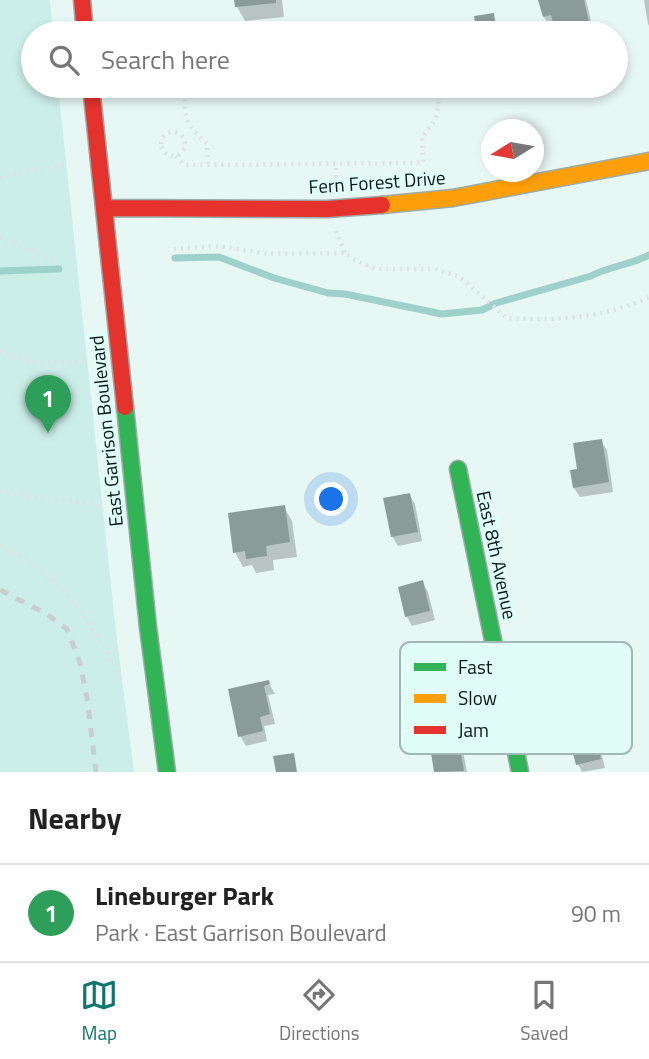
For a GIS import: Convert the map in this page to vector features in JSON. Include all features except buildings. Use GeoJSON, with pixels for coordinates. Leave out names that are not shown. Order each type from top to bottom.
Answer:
{"type":"FeatureCollection","features":[{"type":"Feature","properties":{"kind":"street"},"geometry":{"type":"LineString","coordinates":[[82,0],[84,21]]}},
{"type":"Feature","properties":{"kind":"street","name":"East Garrison Boulevard"},"geometry":{"type":"LineString","coordinates":[[92,98],[148,626],[167,772]]}},
{"type":"Feature","properties":{"kind":"street","name":"Fern Forest Drive"},"geometry":{"type":"LineString","coordinates":[[104,208],[327,209],[413,203],[649,161]]}},
{"type":"Feature","properties":{"kind":"street","name":"East 8th Avenue"},"geometry":{"type":"LineString","coordinates":[[458,469],[493,642]]}},
{"type":"Feature","properties":{"kind":"street","name":"East 8th Avenue"},"geometry":{"type":"LineString","coordinates":[[516,754],[520,772]]}},
{"type":"Feature","properties":{"kind":"path"},"geometry":{"type":"LineString","coordinates":[[184,98],[186,119],[207,143],[208,165]]}},
{"type":"Feature","properties":{"kind":"path"},"geometry":{"type":"LineString","coordinates":[[176,156],[186,165],[423,163],[422,136],[430,129],[438,111],[439,98]]}},
{"type":"Feature","properties":{"kind":"path"},"geometry":{"type":"LineString","coordinates":[[183,136],[192,129]]}},
{"type":"Feature","properties":{"kind":"path"},"geometry":{"type":"LineString","coordinates":[[169,132],[177,132],[183,136],[186,144],[180,155],[164,153],[161,141],[169,132]]}},
{"type":"Feature","properties":{"kind":"path"},"geometry":{"type":"LineString","coordinates":[[0,178],[24,171],[66,165]]}},
{"type":"Feature","properties":{"kind":"path"},"geometry":{"type":"LineString","coordinates":[[0,237],[57,261]]}},
{"type":"Feature","properties":{"kind":"path"},"geometry":{"type":"LineString","coordinates":[[174,249],[219,246],[268,254],[345,253],[376,269],[435,268],[460,277],[507,318],[585,317],[629,307],[649,297]]}},
{"type":"Feature","properties":{"kind":"path"},"geometry":{"type":"LineString","coordinates":[[0,352],[32,362],[88,361]]}},
{"type":"Feature","properties":{"kind":"path"},"geometry":{"type":"LineString","coordinates":[[0,492],[103,506]]}},
{"type":"Feature","properties":{"kind":"path"},"geometry":{"type":"LineString","coordinates":[[0,545],[54,581],[75,603],[121,677]]}},
{"type":"Feature","properties":{"kind":"green space"},"geometry":{"type":"Polygon","coordinates":[[[0,0],[50,0],[52,21],[21,21],[21,98],[59,98],[116,633],[134,772],[0,772],[0,0]]]}},
{"type":"Feature","properties":{"kind":"waterway"},"geometry":{"type":"LineString","coordinates":[[175,258],[219,257],[274,278],[328,293],[442,314],[482,310],[496,303],[591,276],[649,255]]}},
{"type":"Feature","properties":{"kind":"waterway"},"geometry":{"type":"LineString","coordinates":[[0,271],[59,269]]}},
{"type":"Feature","properties":{"kind":"railway"},"geometry":{"type":"LineString","coordinates":[[0,590],[45,613],[67,629],[80,663],[96,772]]}},
{"type":"Feature","properties":{"kind":"traffic: fast"},"geometry":{"type":"LineString","coordinates":[[125,407],[148,627],[167,772]]}},
{"type":"Feature","properties":{"kind":"traffic: fast"},"geometry":{"type":"LineString","coordinates":[[458,469],[493,642]]}},
{"type":"Feature","properties":{"kind":"traffic: fast"},"geometry":{"type":"LineString","coordinates":[[516,754],[520,772]]}},
{"type":"Feature","properties":{"kind":"traffic: slow"},"geometry":{"type":"LineString","coordinates":[[382,205],[453,198],[649,161]]}},
{"type":"Feature","properties":{"kind":"traffic: jam"},"geometry":{"type":"LineString","coordinates":[[82,0],[84,21]]}},
{"type":"Feature","properties":{"kind":"traffic: jam"},"geometry":{"type":"LineString","coordinates":[[92,98],[125,407]]}},
{"type":"Feature","properties":{"kind":"traffic: jam"},"geometry":{"type":"LineString","coordinates":[[104,208],[327,209],[382,205]]}},
{"type":"Feature","properties":{"kind":"place","name":"Lineburger Park"},"geometry":{"type":"Point","coordinates":[48,433]}}]}
